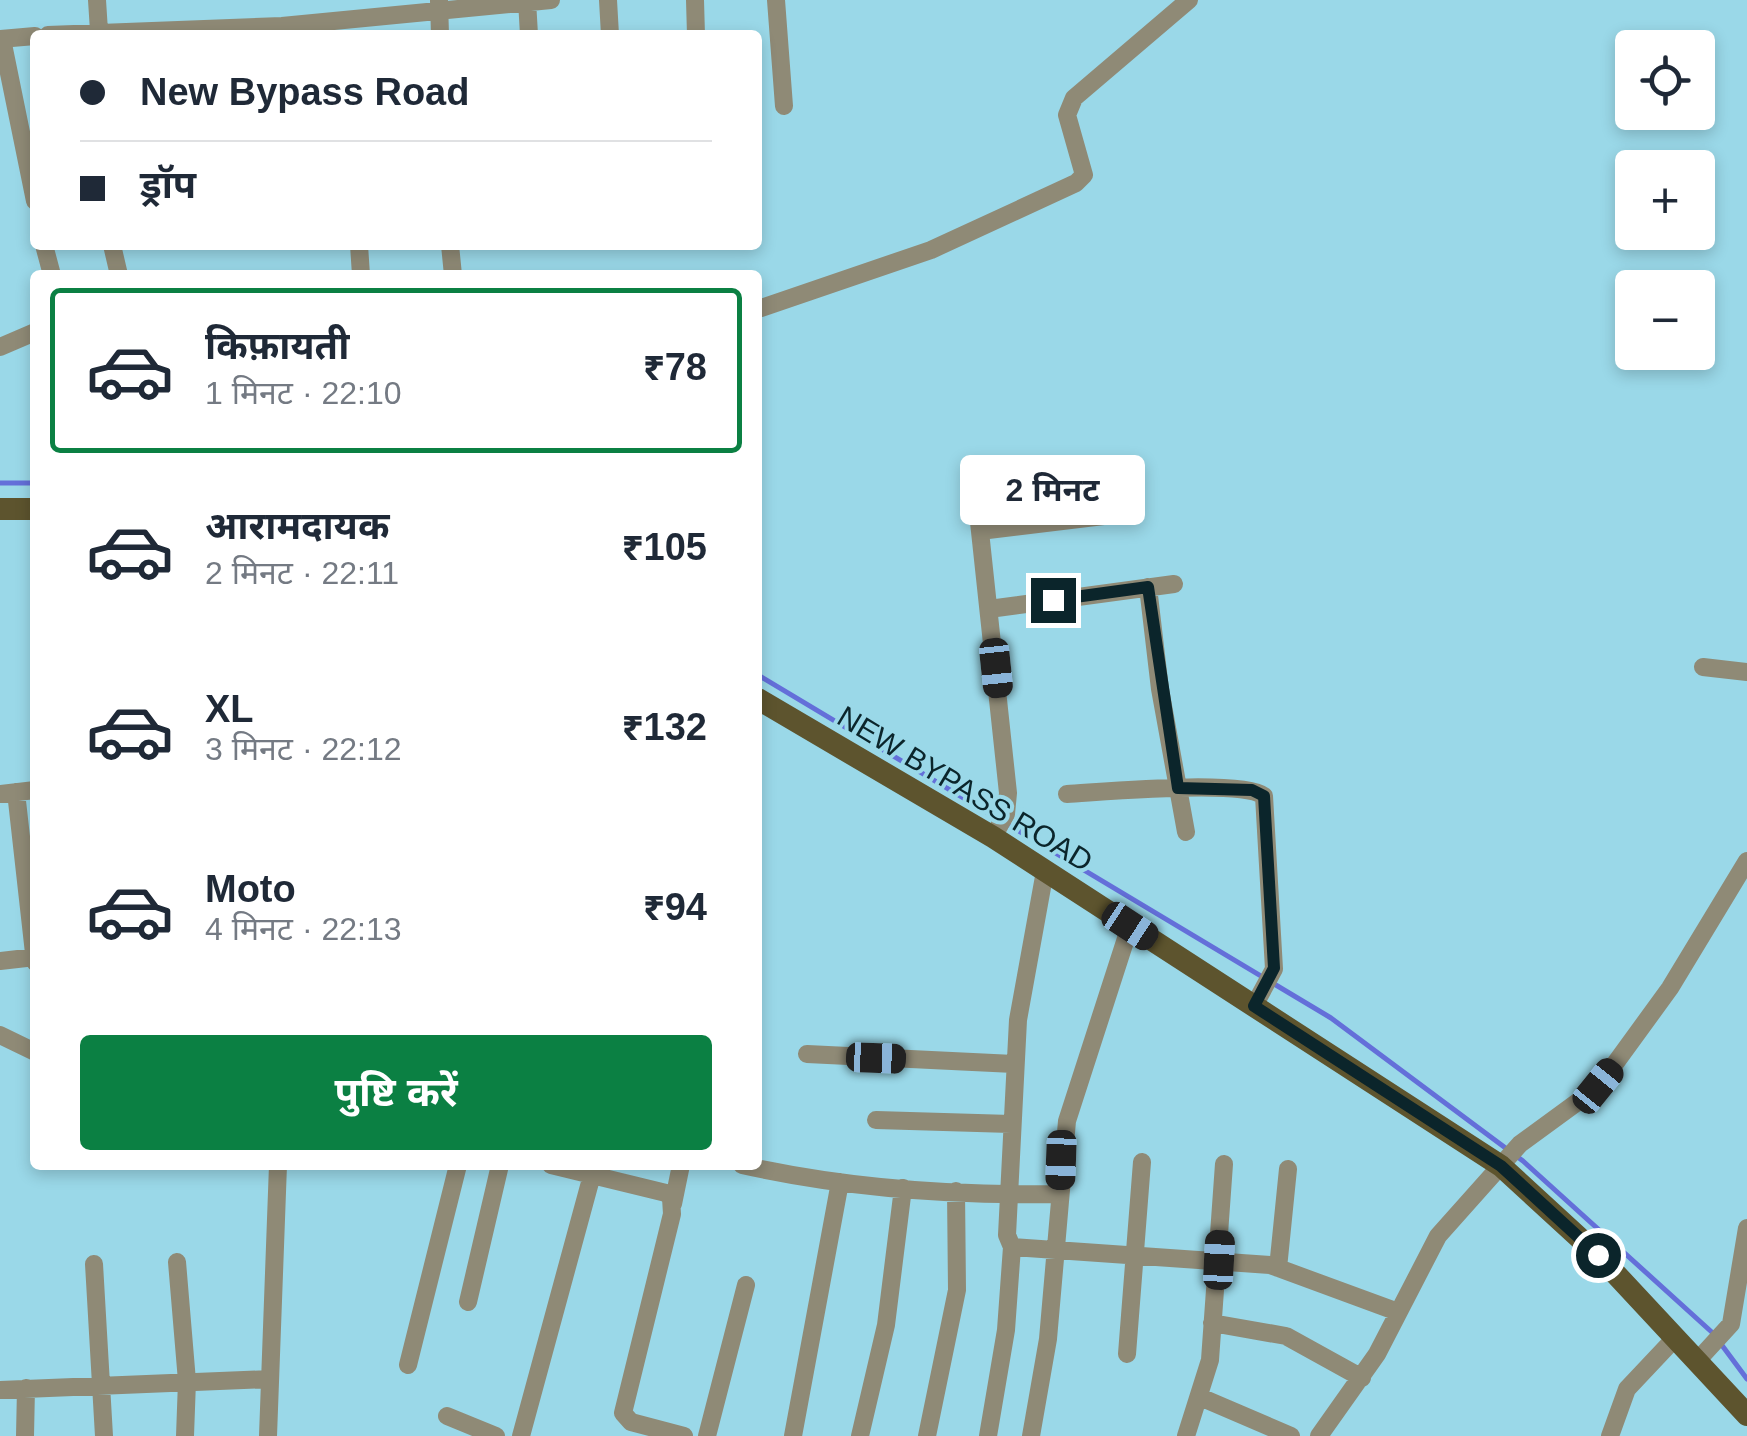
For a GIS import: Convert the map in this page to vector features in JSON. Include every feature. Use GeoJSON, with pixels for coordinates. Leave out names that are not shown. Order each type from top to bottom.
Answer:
{"type":"FeatureCollection","features":[{"type":"Feature","properties":{"kind":"main road"},"geometry":{"type":"LineString","coordinates":[[0,509],[30,510]]}},
{"type":"Feature","properties":{"kind":"main road","name":"NEW BYPASS ROAD"},"geometry":{"type":"LineString","coordinates":[[762,702],[999,826],[1044,871],[1503,1163],[1598,1255],[1747,1415]]}},
{"type":"Feature","properties":{"kind":"street"},"geometry":{"type":"LineString","coordinates":[[97,0],[99,30]]}},
{"type":"Feature","properties":{"kind":"street"},"geometry":{"type":"LineString","coordinates":[[160,30],[344,27],[371,8],[551,0]]}},
{"type":"Feature","properties":{"kind":"street"},"geometry":{"type":"LineString","coordinates":[[608,0],[610,30]]}},
{"type":"Feature","properties":{"kind":"street"},"geometry":{"type":"LineString","coordinates":[[695,0],[696,30]]}},
{"type":"Feature","properties":{"kind":"street"},"geometry":{"type":"LineString","coordinates":[[776,0],[784,106]]}},
{"type":"Feature","properties":{"kind":"street"},"geometry":{"type":"LineString","coordinates":[[762,308],[931,250],[1076,183],[1084,175],[1085,166],[1066,115],[1074,98],[1190,0]]}},
{"type":"Feature","properties":{"kind":"street"},"geometry":{"type":"LineString","coordinates":[[527,1],[529,30]]}},
{"type":"Feature","properties":{"kind":"street"},"geometry":{"type":"LineString","coordinates":[[30,36],[1,39],[27,121],[30,151]]}},
{"type":"Feature","properties":{"kind":"street"},"geometry":{"type":"LineString","coordinates":[[0,347],[30,334]]}},
{"type":"Feature","properties":{"kind":"street"},"geometry":{"type":"LineString","coordinates":[[973,466],[1008,793],[999,826]]}},
{"type":"Feature","properties":{"kind":"street"},"geometry":{"type":"LineString","coordinates":[[980,532],[1112,515]]}},
{"type":"Feature","properties":{"kind":"street"},"geometry":{"type":"LineString","coordinates":[[989,609],[1174,584]]}},
{"type":"Feature","properties":{"kind":"street"},"geometry":{"type":"LineString","coordinates":[[1148,587],[1186,832]]}},
{"type":"Feature","properties":{"kind":"street"},"geometry":{"type":"LineString","coordinates":[[1702,667],[1747,672]]}},
{"type":"Feature","properties":{"kind":"street"},"geometry":{"type":"LineString","coordinates":[[1067,794],[1178,788],[1252,790],[1264,796],[1270,978],[1254,1006]]}},
{"type":"Feature","properties":{"kind":"street"},"geometry":{"type":"LineString","coordinates":[[17,792],[30,913]]}},
{"type":"Feature","properties":{"kind":"street"},"geometry":{"type":"LineString","coordinates":[[1319,1436],[1362,1378],[1438,1236],[1520,1144],[1587,1096],[1627,1050],[1747,861]]}},
{"type":"Feature","properties":{"kind":"street"},"geometry":{"type":"LineString","coordinates":[[988,1436],[1006,1330],[1012,1246],[1007,1234],[1014,1064],[1044,871]]}},
{"type":"Feature","properties":{"kind":"street"},"geometry":{"type":"LineString","coordinates":[[1030,1436],[1045,1363],[1072,1096],[1130,926]]}},
{"type":"Feature","properties":{"kind":"street"},"geometry":{"type":"LineString","coordinates":[[0,961],[30,959]]}},
{"type":"Feature","properties":{"kind":"street"},"geometry":{"type":"LineString","coordinates":[[0,1034],[30,1049]]}},
{"type":"Feature","properties":{"kind":"street"},"geometry":{"type":"LineString","coordinates":[[807,1054],[1014,1064]]}},
{"type":"Feature","properties":{"kind":"street"},"geometry":{"type":"LineString","coordinates":[[876,1120],[1010,1124]]}},
{"type":"Feature","properties":{"kind":"street"},"geometry":{"type":"LineString","coordinates":[[1127,1354],[1142,1162]]}},
{"type":"Feature","properties":{"kind":"street"},"geometry":{"type":"LineString","coordinates":[[1186,1436],[1210,1360],[1224,1164]]}},
{"type":"Feature","properties":{"kind":"street"},"geometry":{"type":"LineString","coordinates":[[762,1168],[903,1188],[1060,1194]]}},
{"type":"Feature","properties":{"kind":"street"},"geometry":{"type":"LineString","coordinates":[[1278,1268],[1288,1168]]}},
{"type":"Feature","properties":{"kind":"street"},"geometry":{"type":"LineString","coordinates":[[268,1436],[278,1170]]}},
{"type":"Feature","properties":{"kind":"street"},"geometry":{"type":"LineString","coordinates":[[408,1365],[457,1170]]}},
{"type":"Feature","properties":{"kind":"street"},"geometry":{"type":"LineString","coordinates":[[468,1302],[499,1170]]}},
{"type":"Feature","properties":{"kind":"street"},"geometry":{"type":"LineString","coordinates":[[572,1170],[666,1193],[673,1204]]}},
{"type":"Feature","properties":{"kind":"street"},"geometry":{"type":"LineString","coordinates":[[680,1170],[623,1406],[625,1419],[642,1430],[684,1436]]}},
{"type":"Feature","properties":{"kind":"street"},"geometry":{"type":"LineString","coordinates":[[521,1436],[592,1175]]}},
{"type":"Feature","properties":{"kind":"street"},"geometry":{"type":"LineString","coordinates":[[793,1436],[840,1182]]}},
{"type":"Feature","properties":{"kind":"street"},"geometry":{"type":"LineString","coordinates":[[860,1436],[886,1325],[903,1188]]}},
{"type":"Feature","properties":{"kind":"street"},"geometry":{"type":"LineString","coordinates":[[927,1436],[957,1290],[956,1192]]}},
{"type":"Feature","properties":{"kind":"street"},"geometry":{"type":"LineString","coordinates":[[1698,1360],[1721,1340],[1731,1324],[1747,1228]]}},
{"type":"Feature","properties":{"kind":"street"},"geometry":{"type":"LineString","coordinates":[[1012,1246],[1136,1252],[1278,1268],[1398,1312]]}},
{"type":"Feature","properties":{"kind":"street"},"geometry":{"type":"LineString","coordinates":[[177,1262],[186,1381],[185,1436]]}},
{"type":"Feature","properties":{"kind":"street"},"geometry":{"type":"LineString","coordinates":[[94,1264],[104,1436]]}},
{"type":"Feature","properties":{"kind":"street"},"geometry":{"type":"LineString","coordinates":[[708,1436],[746,1286]]}},
{"type":"Feature","properties":{"kind":"street"},"geometry":{"type":"LineString","coordinates":[[1212,1323],[1286,1336],[1362,1378]]}},
{"type":"Feature","properties":{"kind":"street"},"geometry":{"type":"LineString","coordinates":[[1610,1436],[1626,1390],[1676,1337]]}},
{"type":"Feature","properties":{"kind":"street"},"geometry":{"type":"LineString","coordinates":[[0,1390],[270,1379]]}},
{"type":"Feature","properties":{"kind":"street"},"geometry":{"type":"LineString","coordinates":[[26,1388],[26,1436]]}},
{"type":"Feature","properties":{"kind":"street"},"geometry":{"type":"LineString","coordinates":[[1200,1396],[1292,1436]]}},
{"type":"Feature","properties":{"kind":"street"},"geometry":{"type":"LineString","coordinates":[[448,1416],[496,1436]]}},
{"type":"Feature","properties":{"kind":"waterway"},"geometry":{"type":"LineString","coordinates":[[0,483],[30,483]]}},
{"type":"Feature","properties":{"kind":"waterway"},"geometry":{"type":"LineString","coordinates":[[762,677],[1331,1018],[1523,1161],[1715,1335]]}},
{"type":"Feature","properties":{"kind":"waterway"},"geometry":{"type":"LineString","coordinates":[[1721,1344],[1747,1379]]}},
{"type":"Feature","properties":{"kind":"route"},"geometry":{"type":"LineString","coordinates":[[1053,600],[1148,587],[1160,689],[1178,788],[1252,790],[1264,796],[1274,968],[1254,1006],[1501,1166],[1598,1255]]}}]}
